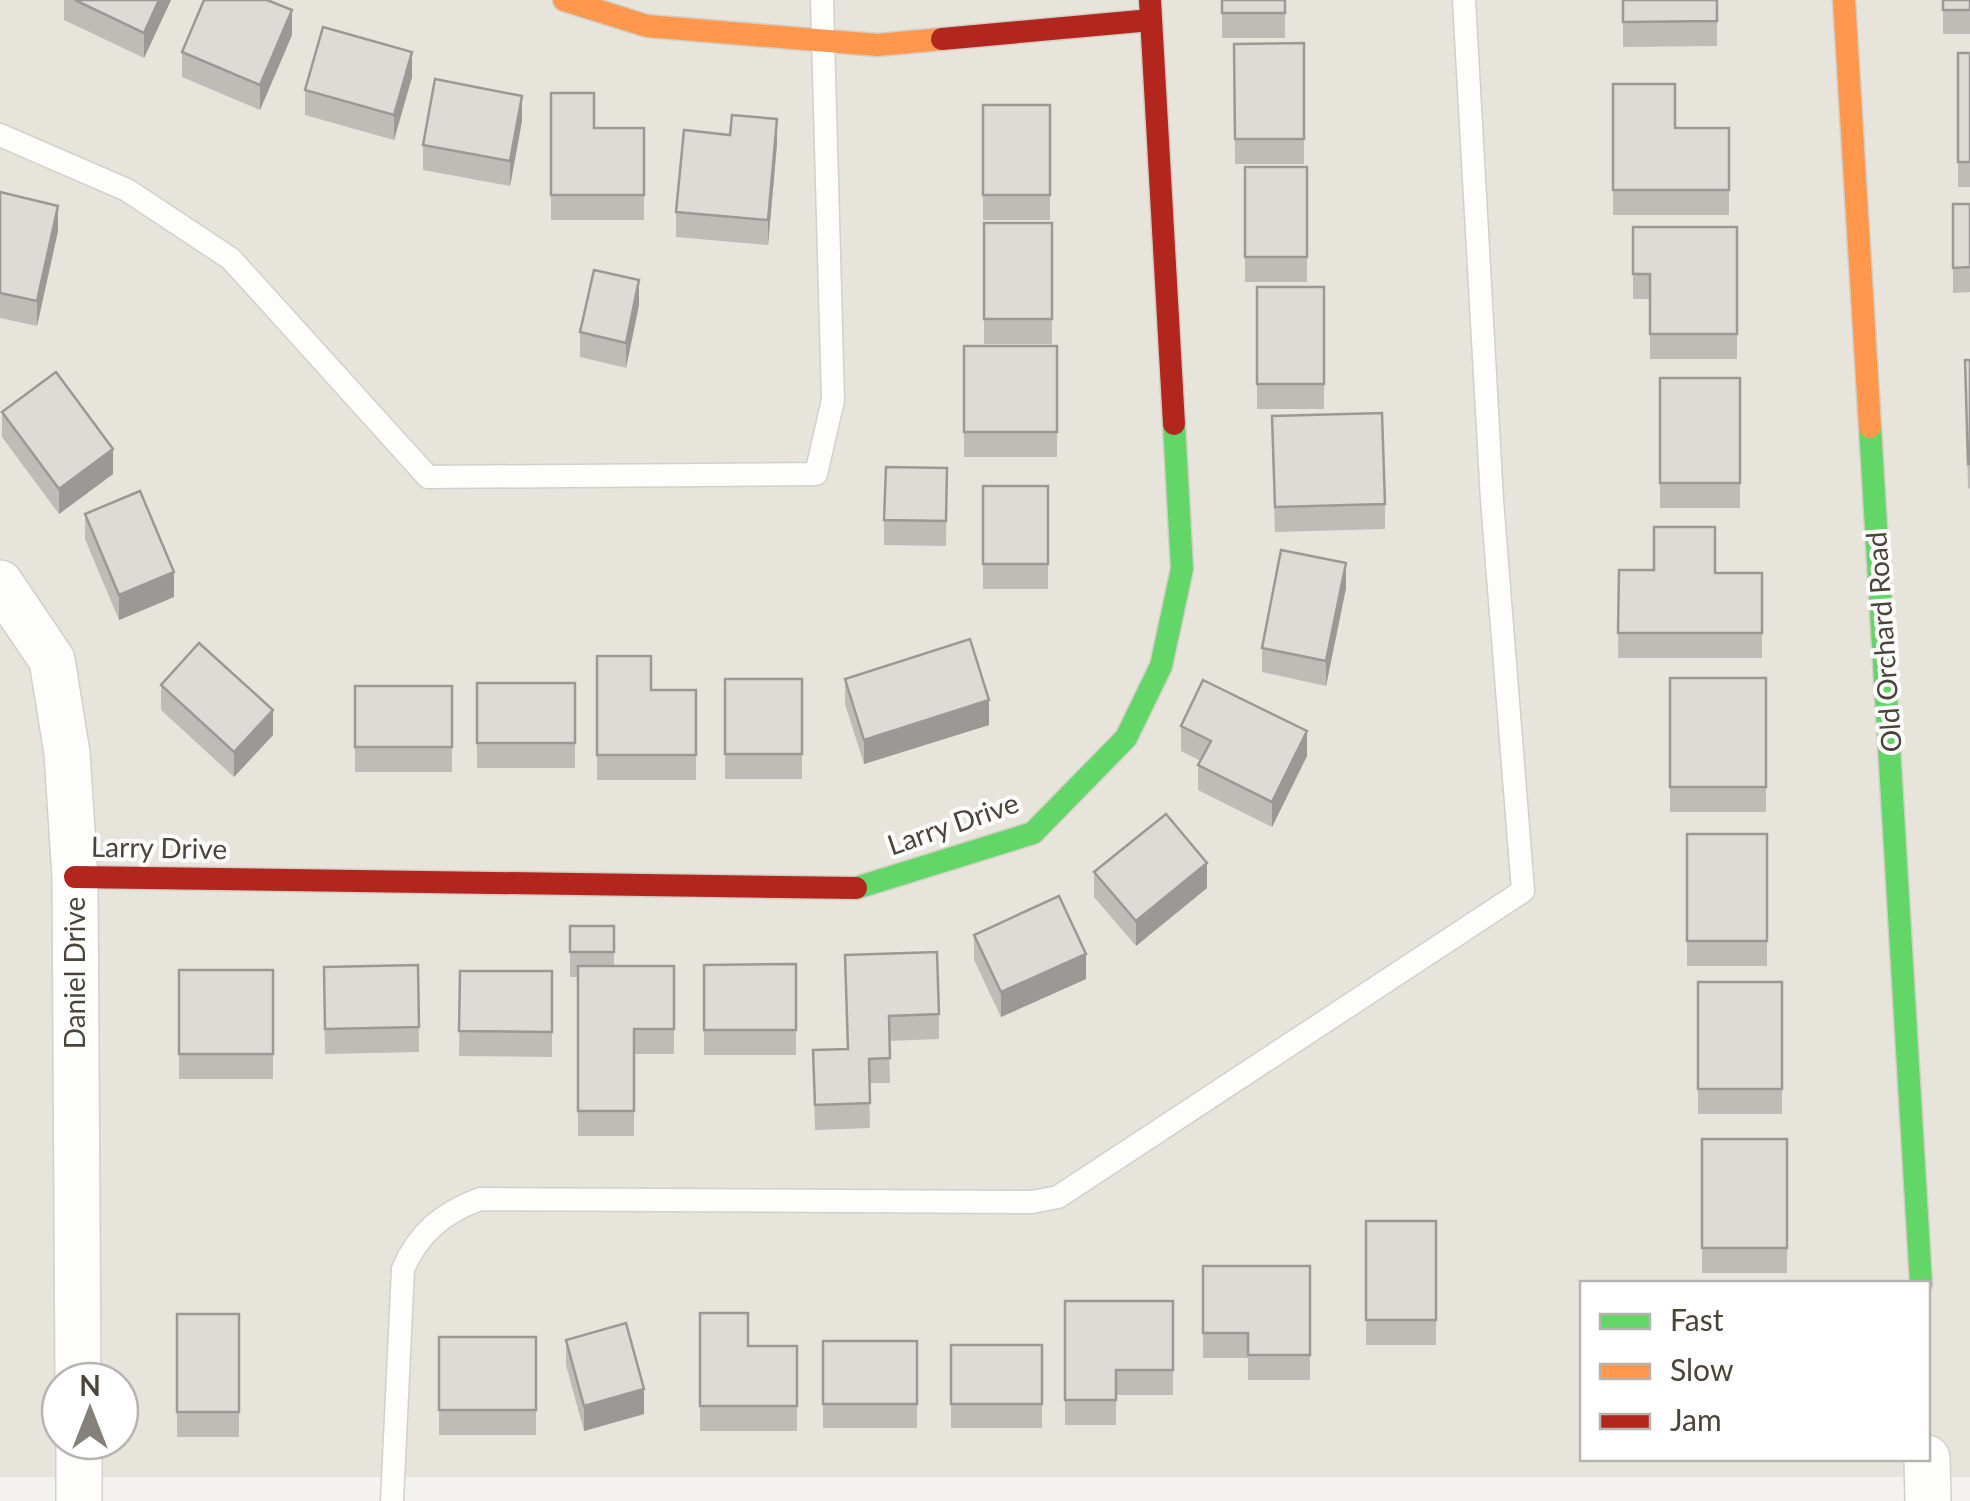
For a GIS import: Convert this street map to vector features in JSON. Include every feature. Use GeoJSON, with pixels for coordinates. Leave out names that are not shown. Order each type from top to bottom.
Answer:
{"type":"FeatureCollection","features":[{"type":"Feature","properties":{"kind":"street"},"geometry":{"type":"LineString","coordinates":[[564,0],[647,26],[877,45],[1151,10]]}},
{"type":"Feature","properties":{"kind":"street","name":"Old Orchard Road"},"geometry":{"type":"LineString","coordinates":[[1844,0],[1921,1281]]}},
{"type":"Feature","properties":{"kind":"street","name":"Larry Drive"},"geometry":{"type":"LineString","coordinates":[[75,877],[858,888],[1033,833],[1126,738],[1161,666],[1182,569],[1151,10]]}},
{"type":"Feature","properties":{"kind":"street","name":"Daniel Drive"},"geometry":{"type":"LineString","coordinates":[[0,583],[52,660],[67,753],[75,877],[78,1361]]}},
{"type":"Feature","properties":{"kind":"street"},"geometry":{"type":"LineString","coordinates":[[78,1461],[79,1501]]}},
{"type":"Feature","properties":{"kind":"street"},"geometry":{"type":"LineString","coordinates":[[1927,1461],[1928,1501]]}},
{"type":"Feature","properties":{"kind":"lane"},"geometry":{"type":"LineString","coordinates":[[0,135],[127,190],[231,258],[428,478],[816,474],[834,400],[822,0]]}},
{"type":"Feature","properties":{"kind":"lane"},"geometry":{"type":"LineString","coordinates":[[392,1501],[403,1269],[413,1247],[445,1215],[480,1199],[1032,1202],[1058,1197],[1523,891],[1492,500],[1464,0]]}},
{"type":"Feature","properties":{"kind":"shaded area"},"geometry":{"type":"Polygon","coordinates":[[[0,0],[1970,0],[1970,1477],[0,1477],[0,0]]]}},
{"type":"Feature","properties":{"kind":"building"},"geometry":{"type":"Polygon","coordinates":[[[75,0],[159,0],[144,33],[75,0]]]}},
{"type":"Feature","properties":{"kind":"building"},"geometry":{"type":"Polygon","coordinates":[[[204,0],[267,0],[292,10],[260,85],[182,52],[204,0]]]}},
{"type":"Feature","properties":{"kind":"building"},"geometry":{"type":"Polygon","coordinates":[[[1222,0],[1285,0],[1285,13],[1222,13],[1222,0]]]}},
{"type":"Feature","properties":{"kind":"building"},"geometry":{"type":"Polygon","coordinates":[[[1623,0],[1717,0],[1717,21],[1623,22],[1623,0]]]}},
{"type":"Feature","properties":{"kind":"building"},"geometry":{"type":"Polygon","coordinates":[[[1943,0],[1970,0],[1970,10],[1943,10],[1943,0]]]}},
{"type":"Feature","properties":{"kind":"building"},"geometry":{"type":"Polygon","coordinates":[[[323,27],[412,52],[394,115],[305,90],[323,27]]]}},
{"type":"Feature","properties":{"kind":"building"},"geometry":{"type":"Polygon","coordinates":[[[1304,43],[1304,139],[1235,139],[1234,44],[1304,43]]]}},
{"type":"Feature","properties":{"kind":"building"},"geometry":{"type":"Polygon","coordinates":[[[1958,53],[1970,53],[1970,162],[1958,162],[1958,53]]]}},
{"type":"Feature","properties":{"kind":"building"},"geometry":{"type":"Polygon","coordinates":[[[435,79],[522,96],[510,161],[423,145],[435,79]]]}},
{"type":"Feature","properties":{"kind":"building"},"geometry":{"type":"Polygon","coordinates":[[[1613,84],[1675,84],[1675,128],[1729,128],[1729,190],[1613,190],[1613,84]]]}},
{"type":"Feature","properties":{"kind":"building"},"geometry":{"type":"Polygon","coordinates":[[[551,93],[594,93],[594,128],[644,128],[644,195],[551,195],[551,93]]]}},
{"type":"Feature","properties":{"kind":"building"},"geometry":{"type":"Polygon","coordinates":[[[983,105],[1050,105],[1050,195],[983,195],[983,105]]]}},
{"type":"Feature","properties":{"kind":"building"},"geometry":{"type":"Polygon","coordinates":[[[732,115],[777,119],[768,220],[676,212],[684,130],[730,135],[732,115]]]}},
{"type":"Feature","properties":{"kind":"building"},"geometry":{"type":"Polygon","coordinates":[[[1245,167],[1307,167],[1307,257],[1245,257],[1245,167]]]}},
{"type":"Feature","properties":{"kind":"building"},"geometry":{"type":"Polygon","coordinates":[[[0,192],[58,206],[37,301],[0,293],[0,192]]]}},
{"type":"Feature","properties":{"kind":"building"},"geometry":{"type":"Polygon","coordinates":[[[1953,204],[1970,204],[1970,267],[1953,268],[1953,204]]]}},
{"type":"Feature","properties":{"kind":"building"},"geometry":{"type":"Polygon","coordinates":[[[984,223],[1052,223],[1052,319],[984,319],[984,223]]]}},
{"type":"Feature","properties":{"kind":"building"},"geometry":{"type":"Polygon","coordinates":[[[1633,227],[1737,227],[1737,334],[1650,334],[1650,274],[1633,274],[1633,227]]]}},
{"type":"Feature","properties":{"kind":"building"},"geometry":{"type":"Polygon","coordinates":[[[594,270],[639,280],[626,343],[580,332],[594,270]]]}},
{"type":"Feature","properties":{"kind":"building"},"geometry":{"type":"Polygon","coordinates":[[[1257,287],[1324,287],[1324,384],[1257,384],[1257,287]]]}},
{"type":"Feature","properties":{"kind":"building"},"geometry":{"type":"Polygon","coordinates":[[[964,346],[1057,346],[1057,432],[964,432],[964,346]]]}},
{"type":"Feature","properties":{"kind":"building"},"geometry":{"type":"Polygon","coordinates":[[[1965,360],[1970,360],[1970,464],[1968,464],[1965,360]]]}},
{"type":"Feature","properties":{"kind":"building"},"geometry":{"type":"Polygon","coordinates":[[[56,372],[113,449],[59,489],[2,412],[56,372]]]}},
{"type":"Feature","properties":{"kind":"building"},"geometry":{"type":"Polygon","coordinates":[[[1660,378],[1740,378],[1740,483],[1660,483],[1660,378]]]}},
{"type":"Feature","properties":{"kind":"building"},"geometry":{"type":"Polygon","coordinates":[[[1382,413],[1385,504],[1275,507],[1272,416],[1382,413]]]}},
{"type":"Feature","properties":{"kind":"building"},"geometry":{"type":"Polygon","coordinates":[[[886,467],[947,468],[946,521],[884,520],[886,467]]]}},
{"type":"Feature","properties":{"kind":"building"},"geometry":{"type":"Polygon","coordinates":[[[983,486],[1048,486],[1048,564],[983,564],[983,486]]]}},
{"type":"Feature","properties":{"kind":"building"},"geometry":{"type":"Polygon","coordinates":[[[140,491],[174,572],[119,595],[85,514],[140,491]]]}},
{"type":"Feature","properties":{"kind":"building"},"geometry":{"type":"Polygon","coordinates":[[[1654,527],[1715,527],[1715,573],[1762,573],[1762,633],[1618,633],[1619,570],[1654,570],[1654,527]]]}},
{"type":"Feature","properties":{"kind":"building"},"geometry":{"type":"Polygon","coordinates":[[[1281,550],[1346,563],[1326,661],[1262,648],[1281,550]]]}},
{"type":"Feature","properties":{"kind":"building"},"geometry":{"type":"Polygon","coordinates":[[[970,639],[989,700],[864,740],[845,679],[970,639]]]}},
{"type":"Feature","properties":{"kind":"building"},"geometry":{"type":"Polygon","coordinates":[[[199,643],[273,710],[234,752],[161,685],[199,643]]]}},
{"type":"Feature","properties":{"kind":"building"},"geometry":{"type":"Polygon","coordinates":[[[597,656],[651,656],[651,690],[696,690],[696,755],[597,755],[597,656]]]}},
{"type":"Feature","properties":{"kind":"building"},"geometry":{"type":"Polygon","coordinates":[[[1670,678],[1766,678],[1766,787],[1670,787],[1670,678]]]}},
{"type":"Feature","properties":{"kind":"building"},"geometry":{"type":"Polygon","coordinates":[[[725,679],[802,679],[802,754],[725,754],[725,679]]]}},
{"type":"Feature","properties":{"kind":"building"},"geometry":{"type":"Polygon","coordinates":[[[1203,680],[1307,731],[1272,802],[1198,765],[1211,741],[1181,726],[1203,680]]]}},
{"type":"Feature","properties":{"kind":"building"},"geometry":{"type":"Polygon","coordinates":[[[477,683],[575,683],[575,743],[477,743],[477,683]]]}},
{"type":"Feature","properties":{"kind":"building"},"geometry":{"type":"Polygon","coordinates":[[[355,686],[452,686],[452,747],[355,747],[355,686]]]}},
{"type":"Feature","properties":{"kind":"building"},"geometry":{"type":"Polygon","coordinates":[[[1166,814],[1207,863],[1136,921],[1094,872],[1166,814]]]}},
{"type":"Feature","properties":{"kind":"building"},"geometry":{"type":"Polygon","coordinates":[[[1687,834],[1767,834],[1767,941],[1687,941],[1687,834]]]}},
{"type":"Feature","properties":{"kind":"building"},"geometry":{"type":"Polygon","coordinates":[[[1059,896],[1086,954],[1001,992],[974,935],[1059,896]]]}},
{"type":"Feature","properties":{"kind":"building"},"geometry":{"type":"Polygon","coordinates":[[[570,926],[614,926],[614,952],[570,952],[570,926]]]}},
{"type":"Feature","properties":{"kind":"building"},"geometry":{"type":"Polygon","coordinates":[[[937,952],[939,1014],[889,1016],[890,1058],[869,1059],[870,1103],[815,1105],[813,1050],[848,1049],[845,955],[937,952]]]}},
{"type":"Feature","properties":{"kind":"building"},"geometry":{"type":"Polygon","coordinates":[[[796,964],[796,1030],[704,1030],[704,965],[796,964]]]}},
{"type":"Feature","properties":{"kind":"building"},"geometry":{"type":"Polygon","coordinates":[[[418,965],[419,1027],[325,1029],[324,967],[418,965]]]}},
{"type":"Feature","properties":{"kind":"building"},"geometry":{"type":"Polygon","coordinates":[[[578,966],[674,966],[674,1029],[634,1029],[634,1111],[578,1111],[578,966]]]}},
{"type":"Feature","properties":{"kind":"building"},"geometry":{"type":"Polygon","coordinates":[[[179,970],[273,970],[273,1054],[179,1054],[179,970]]]}},
{"type":"Feature","properties":{"kind":"building"},"geometry":{"type":"Polygon","coordinates":[[[460,971],[552,971],[552,1032],[459,1031],[460,971]]]}},
{"type":"Feature","properties":{"kind":"building"},"geometry":{"type":"Polygon","coordinates":[[[1698,982],[1782,982],[1782,1089],[1698,1089],[1698,982]]]}},
{"type":"Feature","properties":{"kind":"building"},"geometry":{"type":"Polygon","coordinates":[[[1702,1139],[1787,1139],[1787,1248],[1702,1248],[1702,1139]]]}},
{"type":"Feature","properties":{"kind":"building"},"geometry":{"type":"Polygon","coordinates":[[[1366,1221],[1436,1221],[1436,1320],[1366,1320],[1366,1221]]]}},
{"type":"Feature","properties":{"kind":"building"},"geometry":{"type":"Polygon","coordinates":[[[1203,1266],[1310,1266],[1310,1355],[1248,1355],[1248,1333],[1203,1333],[1203,1266]]]}},
{"type":"Feature","properties":{"kind":"building"},"geometry":{"type":"Polygon","coordinates":[[[1065,1301],[1173,1301],[1173,1370],[1116,1370],[1116,1400],[1065,1400],[1065,1301]]]}},
{"type":"Feature","properties":{"kind":"building"},"geometry":{"type":"Polygon","coordinates":[[[700,1313],[748,1313],[748,1346],[797,1346],[797,1406],[700,1406],[700,1313]]]}},
{"type":"Feature","properties":{"kind":"building"},"geometry":{"type":"Polygon","coordinates":[[[177,1314],[239,1314],[239,1412],[177,1412],[177,1314]]]}},
{"type":"Feature","properties":{"kind":"building"},"geometry":{"type":"Polygon","coordinates":[[[626,1323],[644,1389],[584,1406],[566,1340],[626,1323]]]}},
{"type":"Feature","properties":{"kind":"building"},"geometry":{"type":"Polygon","coordinates":[[[439,1337],[536,1337],[536,1410],[439,1410],[439,1337]]]}},
{"type":"Feature","properties":{"kind":"building"},"geometry":{"type":"Polygon","coordinates":[[[823,1341],[917,1341],[917,1404],[823,1404],[823,1341]]]}},
{"type":"Feature","properties":{"kind":"building"},"geometry":{"type":"Polygon","coordinates":[[[951,1345],[1042,1345],[1042,1404],[951,1404],[951,1345]]]}},
{"type":"Feature","properties":{"kind":"traffic: fast"},"geometry":{"type":"LineString","coordinates":[[856,888],[1033,833],[1126,738],[1161,666],[1182,569],[1174,424]]}},
{"type":"Feature","properties":{"kind":"traffic: fast"},"geometry":{"type":"LineString","coordinates":[[1870,427],[1921,1281]]}},
{"type":"Feature","properties":{"kind":"traffic: slow"},"geometry":{"type":"LineString","coordinates":[[564,0],[647,26],[877,45],[942,39]]}},
{"type":"Feature","properties":{"kind":"traffic: slow"},"geometry":{"type":"LineString","coordinates":[[1844,0],[1870,427]]}},
{"type":"Feature","properties":{"kind":"traffic: jam"},"geometry":{"type":"LineString","coordinates":[[1150,0],[1174,424]]}},
{"type":"Feature","properties":{"kind":"traffic: jam"},"geometry":{"type":"LineString","coordinates":[[942,39],[1151,20]]}},
{"type":"Feature","properties":{"kind":"traffic: jam"},"geometry":{"type":"LineString","coordinates":[[75,877],[856,888]]}}]}
